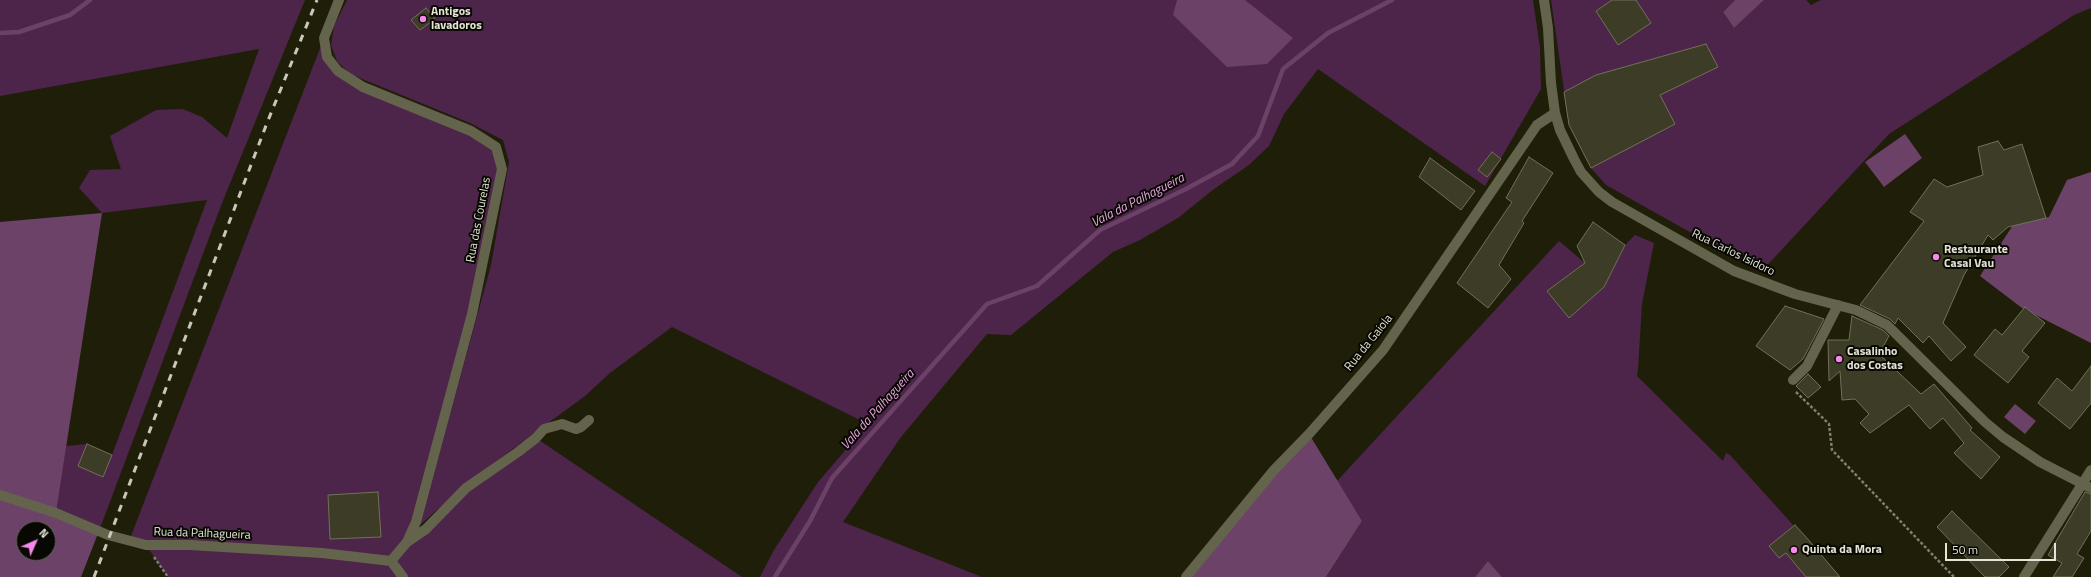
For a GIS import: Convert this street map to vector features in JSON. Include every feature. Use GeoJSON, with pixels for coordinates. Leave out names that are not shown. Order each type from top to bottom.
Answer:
{"type":"FeatureCollection","features":[{"type":"Feature","properties":{"kind":"street","name":"Rua das Courelas"},"geometry":{"type":"LineString","coordinates":[[339,0],[324,38],[327,57],[338,71],[362,87],[471,131],[496,147],[502,169],[472,314],[416,522],[407,542]]}},
{"type":"Feature","properties":{"kind":"street","name":"Rua Carlos Isidoro"},"geometry":{"type":"LineString","coordinates":[[1544,0],[1548,28],[1551,83],[1555,113],[1566,144],[1581,172],[1599,192],[1612,202],[1734,271],[1795,294],[1856,310],[1887,325],[1985,422],[2040,462],[2086,486]]}},
{"type":"Feature","properties":{"kind":"street","name":"Rua da Gaiola"},"geometry":{"type":"LineString","coordinates":[[1186,577],[1274,470],[1309,434],[1383,350],[1537,125],[1555,113]]}},
{"type":"Feature","properties":{"kind":"street"},"geometry":{"type":"LineString","coordinates":[[1793,380],[1807,366],[1838,305]]}},
{"type":"Feature","properties":{"kind":"street"},"geometry":{"type":"LineString","coordinates":[[403,577],[391,561],[407,542],[426,529],[466,488],[518,452],[536,438],[544,429],[562,424],[576,429],[581,427],[589,420]]}},
{"type":"Feature","properties":{"kind":"street"},"geometry":{"type":"LineString","coordinates":[[2024,577],[2086,486],[2091,470]]}},
{"type":"Feature","properties":{"kind":"street","name":"Rua da Palhagueira"},"geometry":{"type":"LineString","coordinates":[[0,495],[56,513],[108,535],[146,545],[190,545],[314,552],[391,561]]}},
{"type":"Feature","properties":{"kind":"path"},"geometry":{"type":"LineString","coordinates":[[1793,380],[1793,389],[1829,424],[1832,450],[1954,577]]}},
{"type":"Feature","properties":{"kind":"path"},"geometry":{"type":"LineString","coordinates":[[146,545],[168,577]]}},
{"type":"Feature","properties":{"kind":"shaded area"},"geometry":{"type":"Polygon","coordinates":[[[0,0],[305,0],[222,203],[99,531],[56,513],[66,446],[87,444],[112,455],[207,200],[102,213],[79,188],[90,170],[121,169],[110,136],[156,110],[183,109],[202,117],[227,138],[259,49],[0,96],[0,0]]]}},
{"type":"Feature","properties":{"kind":"shaded area"},"geometry":{"type":"Polygon","coordinates":[[[347,0],[1533,0],[1540,48],[1541,89],[1485,186],[1318,69],[1284,114],[1269,146],[1249,165],[1214,189],[1178,218],[1140,240],[1113,252],[1011,335],[987,334],[901,437],[843,522],[982,577],[760,577],[774,550],[818,482],[868,424],[672,327],[610,373],[585,396],[473,478],[420,525],[491,265],[509,162],[503,140],[470,123],[350,74],[337,61],[331,45],[334,26],[347,0]]]}},
{"type":"Feature","properties":{"kind":"shaded area"},"geometry":{"type":"Polygon","coordinates":[[[1177,0],[1245,0],[1293,38],[1267,64],[1227,67],[1173,15],[1177,0]]]}},
{"type":"Feature","properties":{"kind":"shaded area"},"geometry":{"type":"Polygon","coordinates":[[[1551,0],[1735,0],[1723,12],[1734,28],[1764,0],[1806,0],[1811,5],[1821,0],[2091,0],[2091,8],[2074,15],[1889,134],[1761,272],[1606,185],[1591,168],[1569,125],[1551,0]]]}},
{"type":"Feature","properties":{"kind":"shaded area"},"geometry":{"type":"Polygon","coordinates":[[[1735,0],[1764,0],[1734,28],[1723,12],[1735,0]]]}},
{"type":"Feature","properties":{"kind":"shaded area"},"geometry":{"type":"Polygon","coordinates":[[[324,38],[338,71],[496,147],[502,169],[486,254],[407,542],[466,488],[536,438],[742,577],[168,577],[146,545],[129,541],[324,38]]]}},
{"type":"Feature","properties":{"kind":"shaded area"},"geometry":{"type":"Polygon","coordinates":[[[1905,134],[1922,158],[1884,187],[1865,162],[1905,134]]]}},
{"type":"Feature","properties":{"kind":"shaded area"},"geometry":{"type":"Polygon","coordinates":[[[2091,172],[2091,343],[2022,308],[1980,276],[2013,225],[2049,217],[2067,180],[2091,172]]]}},
{"type":"Feature","properties":{"kind":"shaded area"},"geometry":{"type":"Polygon","coordinates":[[[102,213],[56,513],[99,531],[81,577],[0,577],[0,222],[102,213]]]}},
{"type":"Feature","properties":{"kind":"shaded area"},"geometry":{"type":"Polygon","coordinates":[[[1635,235],[1654,243],[1642,304],[1637,376],[1723,461],[1726,453],[1730,455],[1840,577],[1502,577],[1488,561],[1475,577],[1326,577],[1362,521],[1337,481],[1559,241],[1585,263],[1547,291],[1569,317],[1604,287],[1625,245],[1635,235]]]}},
{"type":"Feature","properties":{"kind":"shaded area"},"geometry":{"type":"Polygon","coordinates":[[[2015,404],[2036,421],[2025,434],[2004,417],[2015,404]]]}},
{"type":"Feature","properties":{"kind":"shaded area"},"geometry":{"type":"Polygon","coordinates":[[[1309,434],[1362,521],[1326,577],[1186,577],[1309,434]]]}},
{"type":"Feature","properties":{"kind":"shaded area"},"geometry":{"type":"Polygon","coordinates":[[[1488,561],[1502,577],[1475,577],[1488,561]]]}},
{"type":"Feature","properties":{"kind":"building"},"geometry":{"type":"Polygon","coordinates":[[[1612,0],[1636,0],[1651,23],[1618,45],[1596,11],[1612,0]]]}},
{"type":"Feature","properties":{"kind":"building","name":"Antigos lavadoros"},"geometry":{"type":"Polygon","coordinates":[[[426,8],[435,19],[420,30],[411,20],[426,8]]]}},
{"type":"Feature","properties":{"kind":"building"},"geometry":{"type":"Polygon","coordinates":[[[1706,44],[1718,67],[1660,95],[1675,124],[1591,168],[1569,125],[1564,92],[1596,75],[1706,44]]]}},
{"type":"Feature","properties":{"kind":"building","name":"Restaurante Casal Vau"},"geometry":{"type":"Polygon","coordinates":[[[1998,141],[2004,150],[2022,144],[2046,218],[2008,227],[1993,240],[1988,235],[1964,275],[1943,323],[1966,347],[1951,361],[1929,336],[1923,343],[1898,318],[1895,324],[1890,319],[1860,305],[1924,221],[1910,212],[1934,179],[1947,187],[1983,175],[1978,147],[1998,141]]]}},
{"type":"Feature","properties":{"kind":"building"},"geometry":{"type":"Polygon","coordinates":[[[1492,152],[1501,159],[1487,177],[1478,170],[1492,152]]]}},
{"type":"Feature","properties":{"kind":"building"},"geometry":{"type":"Polygon","coordinates":[[[1529,157],[1553,173],[1522,221],[1524,223],[1499,265],[1511,279],[1488,308],[1457,283],[1512,202],[1506,198],[1529,157]]]}},
{"type":"Feature","properties":{"kind":"building"},"geometry":{"type":"Polygon","coordinates":[[[1430,158],[1475,191],[1461,210],[1419,177],[1430,158]]]}},
{"type":"Feature","properties":{"kind":"building"},"geometry":{"type":"Polygon","coordinates":[[[1593,222],[1625,245],[1604,287],[1569,318],[1547,291],[1585,263],[1577,246],[1593,222]]]}},
{"type":"Feature","properties":{"kind":"building"},"geometry":{"type":"Polygon","coordinates":[[[1785,306],[1824,319],[1803,359],[1790,370],[1756,346],[1785,306]]]}},
{"type":"Feature","properties":{"kind":"building"},"geometry":{"type":"Polygon","coordinates":[[[2025,307],[2045,323],[2022,351],[2029,357],[2008,383],[1974,355],[1995,329],[2002,335],[2025,307]]]}},
{"type":"Feature","properties":{"kind":"building"},"geometry":{"type":"Polygon","coordinates":[[[1852,316],[1883,330],[1889,336],[1879,354],[1921,394],[1934,384],[1972,428],[1970,430],[2000,457],[1981,479],[1954,453],[1964,443],[1943,418],[1930,429],[1909,405],[1870,433],[1860,423],[1869,414],[1855,399],[1842,400],[1840,371],[1829,381],[1828,340],[1849,340],[1852,316]]]}},
{"type":"Feature","properties":{"kind":"building"},"geometry":{"type":"Polygon","coordinates":[[[2091,366],[2091,403],[2070,429],[2038,403],[2057,378],[2072,391],[2091,366]]]}},
{"type":"Feature","properties":{"kind":"building"},"geometry":{"type":"Polygon","coordinates":[[[1808,374],[1821,387],[1808,398],[1796,386],[1808,374]]]}},
{"type":"Feature","properties":{"kind":"building"},"geometry":{"type":"Polygon","coordinates":[[[87,444],[112,455],[103,477],[78,466],[87,444]]]}},
{"type":"Feature","properties":{"kind":"building"},"geometry":{"type":"Polygon","coordinates":[[[378,492],[381,537],[330,539],[328,495],[378,492]]]}},
{"type":"Feature","properties":{"kind":"building"},"geometry":{"type":"Polygon","coordinates":[[[2085,492],[2091,494],[2091,531],[2077,554],[2084,558],[2072,577],[2053,577],[2062,563],[2048,555],[2085,492]]]}},
{"type":"Feature","properties":{"kind":"building"},"geometry":{"type":"Polygon","coordinates":[[[1952,511],[2009,567],[1999,577],[1985,577],[1937,527],[1952,511]]]}},
{"type":"Feature","properties":{"kind":"building","name":"Quinta da Mora"},"geometry":{"type":"Polygon","coordinates":[[[1795,525],[1840,577],[1806,577],[1786,553],[1779,558],[1769,546],[1795,525]]]}},
{"type":"Feature","properties":{"kind":"waterway"},"geometry":{"type":"LineString","coordinates":[[0,33],[19,32],[70,15],[90,0]]}},
{"type":"Feature","properties":{"kind":"waterway","name":"Vala da Palhagueira"},"geometry":{"type":"LineString","coordinates":[[775,577],[810,521],[832,478],[987,304],[1037,286],[1100,230],[1186,189],[1232,164],[1258,136],[1283,69],[1328,33],[1392,0]]}},
{"type":"Feature","properties":{"kind":"railway"},"geometry":{"type":"LineString","coordinates":[[94,577],[267,123],[317,0]]}},
{"type":"Feature","properties":{"kind":"place","name":"Antigos lavadoros"},"geometry":{"type":"Point","coordinates":[423,19]}},
{"type":"Feature","properties":{"kind":"place","name":"Restaurante Casal Vau"},"geometry":{"type":"Point","coordinates":[1936,257]}},
{"type":"Feature","properties":{"kind":"place","name":"Casalinho dos Costas"},"geometry":{"type":"Point","coordinates":[1839,359]}},
{"type":"Feature","properties":{"kind":"place","name":"Quinta da Mora"},"geometry":{"type":"Point","coordinates":[1794,550]}}]}
